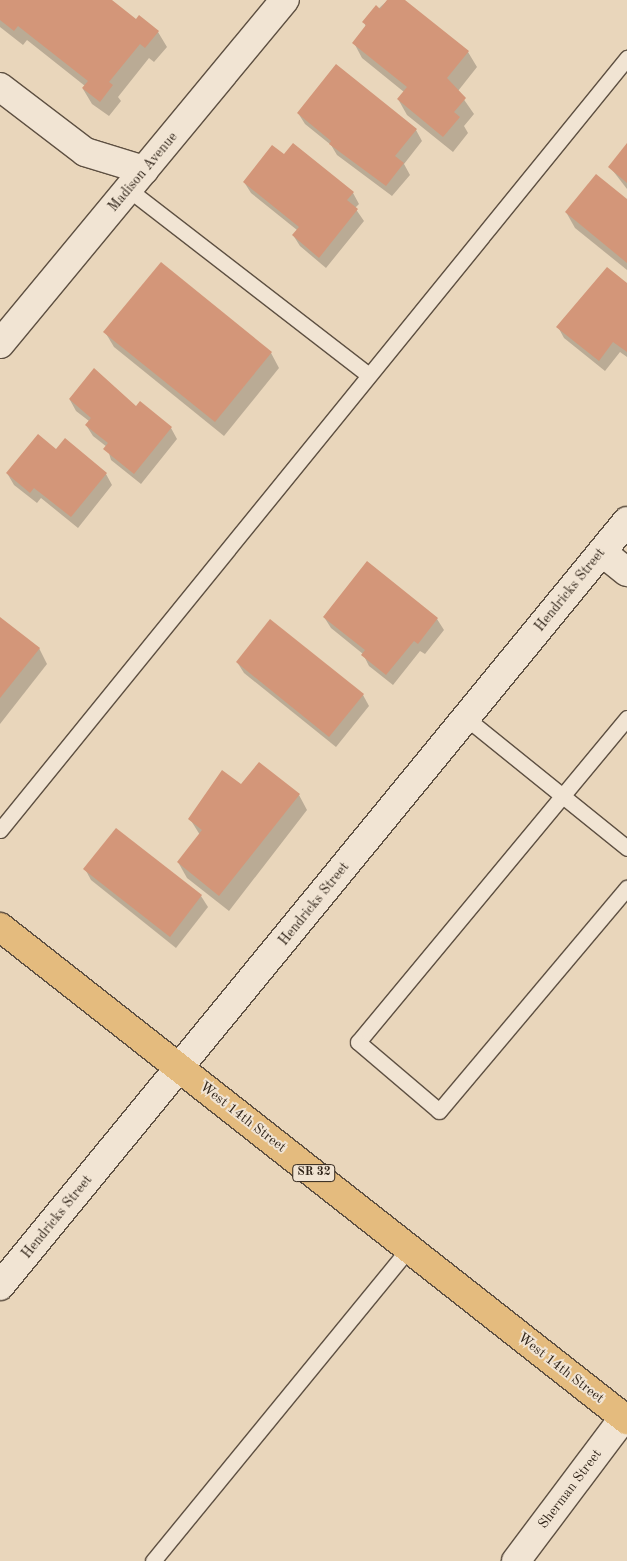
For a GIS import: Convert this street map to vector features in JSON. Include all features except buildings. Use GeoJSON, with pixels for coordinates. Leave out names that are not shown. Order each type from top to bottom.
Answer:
{"type":"FeatureCollection","features":[{"type":"Feature","properties":{"kind":"main road","name":"West 14th Street"},"geometry":{"type":"LineString","coordinates":[[0,926],[626,1416]]}},
{"type":"Feature","properties":{"kind":"street","name":"Madison Avenue"},"geometry":{"type":"LineString","coordinates":[[0,344],[285,0]]}},
{"type":"Feature","properties":{"kind":"street"},"geometry":{"type":"LineString","coordinates":[[0,87],[85,152],[136,180]]}},
{"type":"Feature","properties":{"kind":"street","name":"Hendricks Street"},"geometry":{"type":"LineString","coordinates":[[0,1286],[627,521]]}},
{"type":"Feature","properties":{"kind":"street"},"geometry":{"type":"LineString","coordinates":[[602,552],[627,572]]}},
{"type":"Feature","properties":{"kind":"street","name":"Sherman Street"},"geometry":{"type":"LineString","coordinates":[[516,1561],[626,1416]]}},
{"type":"Feature","properties":{"kind":"lane"},"geometry":{"type":"LineString","coordinates":[[0,830],[627,58]]}},
{"type":"Feature","properties":{"kind":"lane"},"geometry":{"type":"LineString","coordinates":[[136,180],[369,375]]}},
{"type":"Feature","properties":{"kind":"lane"},"geometry":{"type":"LineString","coordinates":[[466,718],[627,848]]}},
{"type":"Feature","properties":{"kind":"lane"},"geometry":{"type":"LineString","coordinates":[[627,718],[358,1042],[439,1111],[627,888]]}},
{"type":"Feature","properties":{"kind":"lane"},"geometry":{"type":"LineString","coordinates":[[154,1561],[410,1248]]}}]}
